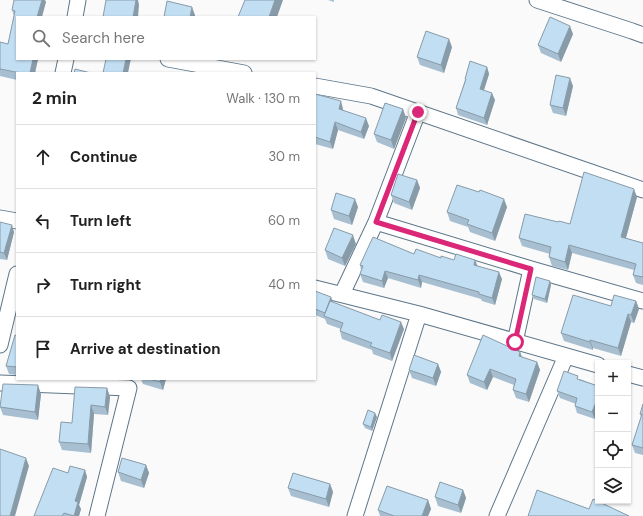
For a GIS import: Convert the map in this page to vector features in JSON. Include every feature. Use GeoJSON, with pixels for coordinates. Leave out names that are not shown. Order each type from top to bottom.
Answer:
{"type":"FeatureCollection","features":[{"type":"Feature","properties":{"kind":"street"},"geometry":{"type":"LineString","coordinates":[[75,16],[78,0]]}},
{"type":"Feature","properties":{"kind":"street"},"geometry":{"type":"LineString","coordinates":[[537,0],[643,35]]}},
{"type":"Feature","properties":{"kind":"street"},"geometry":{"type":"LineString","coordinates":[[63,72],[66,60]]}},
{"type":"Feature","properties":{"kind":"street"},"geometry":{"type":"LineString","coordinates":[[173,60],[239,72]]}},
{"type":"Feature","properties":{"kind":"street"},"geometry":{"type":"LineString","coordinates":[[316,86],[371,96],[643,190]]}},
{"type":"Feature","properties":{"kind":"street"},"geometry":{"type":"LineString","coordinates":[[342,294],[376,222],[418,112]]}},
{"type":"Feature","properties":{"kind":"street"},"geometry":{"type":"LineString","coordinates":[[0,218],[16,221]]}},
{"type":"Feature","properties":{"kind":"street"},"geometry":{"type":"LineString","coordinates":[[376,222],[643,301]]}},
{"type":"Feature","properties":{"kind":"street"},"geometry":{"type":"LineString","coordinates":[[515,342],[531,269]]}},
{"type":"Feature","properties":{"kind":"street"},"geometry":{"type":"LineString","coordinates":[[0,346],[16,278]]}},
{"type":"Feature","properties":{"kind":"street"},"geometry":{"type":"LineString","coordinates":[[316,288],[419,314],[595,364]]}},
{"type":"Feature","properties":{"kind":"street"},"geometry":{"type":"LineString","coordinates":[[355,516],[419,314]]}},
{"type":"Feature","properties":{"kind":"street"},"geometry":{"type":"LineString","coordinates":[[497,516],[566,356]]}},
{"type":"Feature","properties":{"kind":"street"},"geometry":{"type":"LineString","coordinates":[[631,375],[643,378]]}},
{"type":"Feature","properties":{"kind":"street"},"geometry":{"type":"LineString","coordinates":[[0,383],[129,388],[97,516]]}},
{"type":"Feature","properties":{"kind":"building"},"geometry":{"type":"Polygon","coordinates":[[[14,0],[42,0],[37,16],[16,16],[16,60],[33,60],[30,72],[16,72],[0,69],[0,42],[8,44],[15,11],[12,10],[14,0]]]}},
{"type":"Feature","properties":{"kind":"building"},"geometry":{"type":"Polygon","coordinates":[[[106,0],[136,0],[133,16],[103,16],[106,0]]]}},
{"type":"Feature","properties":{"kind":"building"},"geometry":{"type":"Polygon","coordinates":[[[245,0],[275,0],[269,16],[238,16],[245,0]]]}},
{"type":"Feature","properties":{"kind":"building"},"geometry":{"type":"Polygon","coordinates":[[[167,1],[192,7],[190,16],[164,16],[167,1]]]}},
{"type":"Feature","properties":{"kind":"building"},"geometry":{"type":"Polygon","coordinates":[[[550,17],[570,26],[558,54],[538,45],[550,17]]]}},
{"type":"Feature","properties":{"kind":"building"},"geometry":{"type":"Polygon","coordinates":[[[426,31],[449,39],[441,65],[417,57],[426,31]]]}},
{"type":"Feature","properties":{"kind":"building"},"geometry":{"type":"Polygon","coordinates":[[[106,60],[126,60],[123,72],[103,72],[106,60]]]}},
{"type":"Feature","properties":{"kind":"building"},"geometry":{"type":"Polygon","coordinates":[[[470,61],[487,67],[480,89],[492,93],[484,118],[456,108],[466,79],[470,61]]]}},
{"type":"Feature","properties":{"kind":"building"},"geometry":{"type":"Polygon","coordinates":[[[75,69],[87,72],[74,72],[75,69]]]}},
{"type":"Feature","properties":{"kind":"building"},"geometry":{"type":"Polygon","coordinates":[[[556,75],[570,78],[563,108],[550,105],[556,75]]]}},
{"type":"Feature","properties":{"kind":"building"},"geometry":{"type":"Polygon","coordinates":[[[316,94],[341,101],[339,109],[366,118],[361,132],[335,122],[330,142],[316,137],[316,94]]]}},
{"type":"Feature","properties":{"kind":"building"},"geometry":{"type":"Polygon","coordinates":[[[385,103],[403,109],[391,140],[374,134],[385,103]]]}},
{"type":"Feature","properties":{"kind":"building"},"geometry":{"type":"Polygon","coordinates":[[[584,172],[634,189],[621,237],[643,243],[643,277],[633,275],[636,264],[569,245],[565,262],[549,257],[551,247],[519,238],[525,214],[570,224],[584,172]]]}},
{"type":"Feature","properties":{"kind":"building"},"geometry":{"type":"Polygon","coordinates":[[[398,174],[417,180],[409,202],[391,195],[398,174]]]}},
{"type":"Feature","properties":{"kind":"building"},"geometry":{"type":"Polygon","coordinates":[[[457,185],[479,192],[480,190],[504,199],[492,233],[467,224],[469,220],[447,212],[457,185]]]}},
{"type":"Feature","properties":{"kind":"building"},"geometry":{"type":"Polygon","coordinates":[[[336,193],[355,199],[349,216],[331,210],[336,193]]]}},
{"type":"Feature","properties":{"kind":"building"},"geometry":{"type":"Polygon","coordinates":[[[0,222],[12,225],[4,253],[0,252],[0,222]]]}},
{"type":"Feature","properties":{"kind":"building"},"geometry":{"type":"Polygon","coordinates":[[[334,228],[353,235],[342,258],[325,250],[334,228]]]}},
{"type":"Feature","properties":{"kind":"building"},"geometry":{"type":"Polygon","coordinates":[[[373,237],[414,254],[416,249],[441,258],[441,256],[454,260],[456,254],[475,260],[474,265],[499,272],[492,298],[479,294],[479,292],[419,275],[418,280],[385,271],[382,281],[360,274],[363,266],[360,265],[373,237]]]}},
{"type":"Feature","properties":{"kind":"building"},"geometry":{"type":"Polygon","coordinates":[[[536,277],[550,281],[545,299],[532,295],[536,277]]]}},
{"type":"Feature","properties":{"kind":"building"},"geometry":{"type":"Polygon","coordinates":[[[316,291],[331,297],[325,313],[316,309],[316,291]]]}},
{"type":"Feature","properties":{"kind":"building"},"geometry":{"type":"Polygon","coordinates":[[[573,295],[611,306],[614,295],[636,301],[631,315],[628,314],[618,348],[590,340],[590,342],[561,333],[573,295]]]}},
{"type":"Feature","properties":{"kind":"building"},"geometry":{"type":"Polygon","coordinates":[[[330,301],[380,320],[382,315],[401,322],[390,353],[370,346],[372,343],[340,331],[343,323],[324,316],[330,301]]]}},
{"type":"Feature","properties":{"kind":"building"},"geometry":{"type":"Polygon","coordinates":[[[15,335],[16,367],[6,366],[15,335]]]}},
{"type":"Feature","properties":{"kind":"building"},"geometry":{"type":"Polygon","coordinates":[[[483,335],[520,352],[519,356],[537,362],[526,394],[513,390],[516,379],[490,369],[484,382],[467,375],[483,335]]]}},
{"type":"Feature","properties":{"kind":"building"},"geometry":{"type":"Polygon","coordinates":[[[414,355],[438,364],[433,378],[409,370],[414,355]]]}},
{"type":"Feature","properties":{"kind":"building"},"geometry":{"type":"Polygon","coordinates":[[[564,371],[578,376],[577,379],[595,385],[595,404],[592,412],[575,406],[577,398],[557,391],[564,371]]]}},
{"type":"Feature","properties":{"kind":"building"},"geometry":{"type":"Polygon","coordinates":[[[3,384],[38,385],[35,412],[0,407],[3,384]]]}},
{"type":"Feature","properties":{"kind":"building"},"geometry":{"type":"Polygon","coordinates":[[[75,387],[107,388],[105,407],[91,405],[88,444],[59,442],[61,422],[72,423],[75,387]]]}},
{"type":"Feature","properties":{"kind":"building"},"geometry":{"type":"Polygon","coordinates":[[[643,404],[643,448],[632,445],[642,414],[640,414],[643,404]]]}},
{"type":"Feature","properties":{"kind":"building"},"geometry":{"type":"Polygon","coordinates":[[[368,410],[375,413],[371,427],[363,424],[368,410]]]}},
{"type":"Feature","properties":{"kind":"building"},"geometry":{"type":"Polygon","coordinates":[[[0,449],[26,458],[10,516],[0,516],[0,449]]]}},
{"type":"Feature","properties":{"kind":"building"},"geometry":{"type":"Polygon","coordinates":[[[122,458],[146,465],[141,480],[118,472],[122,458]]]}},
{"type":"Feature","properties":{"kind":"building"},"geometry":{"type":"Polygon","coordinates":[[[70,466],[85,470],[75,501],[78,502],[74,516],[64,513],[62,516],[34,516],[53,468],[68,473],[70,466]]]}},
{"type":"Feature","properties":{"kind":"building"},"geometry":{"type":"Polygon","coordinates":[[[293,473],[330,484],[326,499],[288,488],[293,473]]]}},
{"type":"Feature","properties":{"kind":"building"},"geometry":{"type":"Polygon","coordinates":[[[440,482],[463,490],[458,505],[435,497],[440,482]]]}},
{"type":"Feature","properties":{"kind":"building"},"geometry":{"type":"Polygon","coordinates":[[[387,486],[428,500],[422,516],[394,516],[378,510],[387,486]]]}},
{"type":"Feature","properties":{"kind":"building"},"geometry":{"type":"Polygon","coordinates":[[[537,490],[589,509],[593,499],[595,500],[595,504],[604,504],[629,516],[528,516],[537,490]]]}},
{"type":"Feature","properties":{"kind":"route"},"geometry":{"type":"LineString","coordinates":[[418,112],[376,222],[531,269],[515,342]]}}]}
